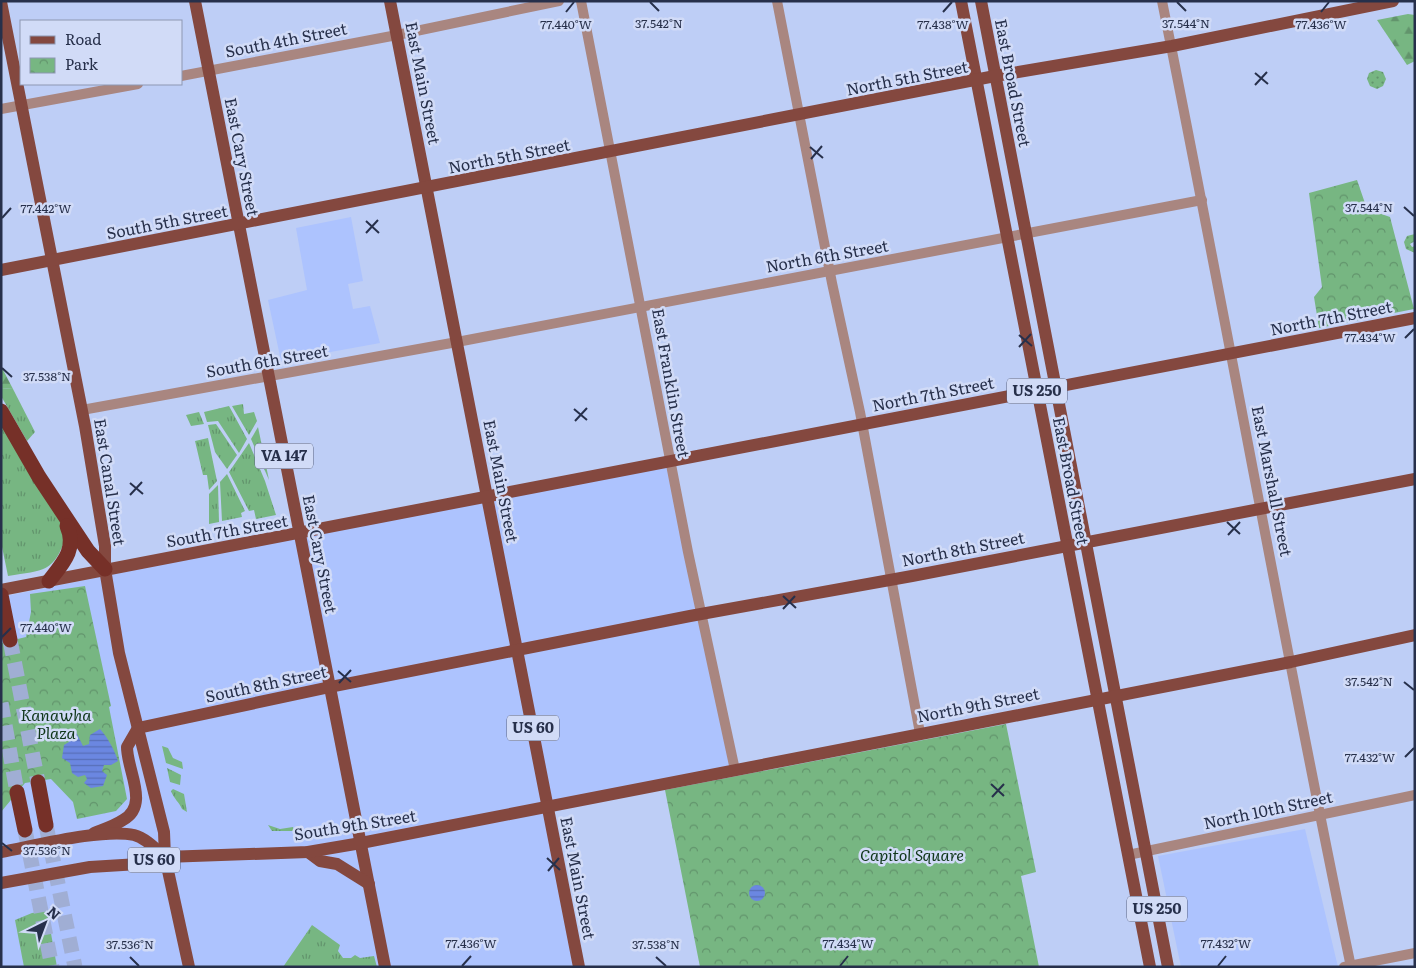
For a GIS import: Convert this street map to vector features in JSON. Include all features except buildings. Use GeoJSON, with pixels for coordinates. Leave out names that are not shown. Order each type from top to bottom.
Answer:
{"type":"FeatureCollection","features":[{"type":"Feature","properties":{"kind":"highway"},"geometry":{"type":"LineString","coordinates":[[1,411],[27,458],[58,506],[95,560],[105,569]]}},
{"type":"Feature","properties":{"kind":"highway"},"geometry":{"type":"LineString","coordinates":[[49,581],[64,562],[71,543],[70,534],[58,506]]}},
{"type":"Feature","properties":{"kind":"highway"},"geometry":{"type":"LineString","coordinates":[[1,595],[10,640]]}},
{"type":"Feature","properties":{"kind":"highway"},"geometry":{"type":"LineString","coordinates":[[38,782],[46,825]]}},
{"type":"Feature","properties":{"kind":"highway"},"geometry":{"type":"LineString","coordinates":[[17,792],[25,830]]}},
{"type":"Feature","properties":{"kind":"main road","name":"East Cary Street"},"geometry":{"type":"LineString","coordinates":[[195,1],[385,967]]}},
{"type":"Feature","properties":{"kind":"main road","name":"East Main Street"},"geometry":{"type":"LineString","coordinates":[[390,1],[518,650],[578,967]]}},
{"type":"Feature","properties":{"kind":"main road","name":"East Broad Street"},"geometry":{"type":"LineString","coordinates":[[961,1],[1150,967]]}},
{"type":"Feature","properties":{"kind":"main road","name":"East Broad Street"},"geometry":{"type":"LineString","coordinates":[[981,1],[1168,967]]}},
{"type":"Feature","properties":{"kind":"main road","name":"North 5th Street"},"geometry":{"type":"LineString","coordinates":[[427,188],[800,116],[995,76],[1172,46],[1393,1]]}},
{"type":"Feature","properties":{"kind":"main road","name":"East Canal Street"},"geometry":{"type":"LineString","coordinates":[[1,2],[82,410],[105,546],[105,569],[119,652],[164,832],[165,858],[190,967]]}},
{"type":"Feature","properties":{"kind":"main road","name":"South 5th Street"},"geometry":{"type":"LineString","coordinates":[[1,270],[427,188]]}},
{"type":"Feature","properties":{"kind":"main road","name":"North 7th Street"},"geometry":{"type":"LineString","coordinates":[[488,497],[1415,318]]}},
{"type":"Feature","properties":{"kind":"main road","name":"North 8th Street"},"geometry":{"type":"LineString","coordinates":[[518,650],[1415,479]]}},
{"type":"Feature","properties":{"kind":"main road","name":"South 7th Street"},"geometry":{"type":"LineString","coordinates":[[1,590],[488,497]]}},
{"type":"Feature","properties":{"kind":"main road","name":"North 9th Street"},"geometry":{"type":"LineString","coordinates":[[547,806],[1291,662],[1415,635]]}},
{"type":"Feature","properties":{"kind":"main road","name":"South 8th Street"},"geometry":{"type":"LineString","coordinates":[[138,728],[330,687],[518,650]]}},
{"type":"Feature","properties":{"kind":"main road"},"geometry":{"type":"LineString","coordinates":[[87,836],[123,820],[135,808],[136,795],[127,747],[138,728]]}},
{"type":"Feature","properties":{"kind":"main road","name":"South 9th Street"},"geometry":{"type":"LineString","coordinates":[[1,883],[90,867],[139,864],[165,858],[308,852],[547,806]]}},
{"type":"Feature","properties":{"kind":"main road"},"geometry":{"type":"LineString","coordinates":[[1,852],[87,836],[134,835],[165,858]]}},
{"type":"Feature","properties":{"kind":"main road"},"geometry":{"type":"LineString","coordinates":[[308,852],[320,862],[337,864],[369,884]]}},
{"type":"Feature","properties":{"kind":"street","name":"South 4th Street"},"geometry":{"type":"LineString","coordinates":[[182,76],[397,35],[559,1]]}},
{"type":"Feature","properties":{"kind":"street","name":"East Franklin Street"},"geometry":{"type":"LineString","coordinates":[[581,1],[642,307],[670,462],[735,770]]}},
{"type":"Feature","properties":{"kind":"street"},"geometry":{"type":"LineString","coordinates":[[776,1],[862,425],[920,733]]}},
{"type":"Feature","properties":{"kind":"street","name":"East Marshall Street"},"geometry":{"type":"LineString","coordinates":[[1162,1],[1233,354],[1349,966]]}},
{"type":"Feature","properties":{"kind":"street"},"geometry":{"type":"LineString","coordinates":[[1,109],[132,85]]}},
{"type":"Feature","properties":{"kind":"street","name":"North 6th Street"},"geometry":{"type":"LineString","coordinates":[[457,342],[1202,200]]}},
{"type":"Feature","properties":{"kind":"street","name":"South 6th Street"},"geometry":{"type":"LineString","coordinates":[[82,410],[457,342]]}},
{"type":"Feature","properties":{"kind":"street","name":"North 10th Street"},"geometry":{"type":"LineString","coordinates":[[1128,855],[1415,795]]}},
{"type":"Feature","properties":{"kind":"street"},"geometry":{"type":"LineString","coordinates":[[1349,966],[1415,953]]}},
{"type":"Feature","properties":{"kind":"shaded area"},"geometry":{"type":"Polygon","coordinates":[[[351,217],[363,281],[348,284],[353,309],[370,306],[380,343],[281,361],[268,300],[307,290],[296,228],[351,217]]]}},
{"type":"Feature","properties":{"kind":"shaded area"},"geometry":{"type":"Polygon","coordinates":[[[671,462],[735,770],[547,806],[573,967],[1,967],[1,597],[671,462]]]}},
{"type":"Feature","properties":{"kind":"shaded area"},"geometry":{"type":"Polygon","coordinates":[[[100,729],[115,752],[118,761],[111,765],[104,765],[102,771],[107,775],[103,786],[91,788],[84,783],[87,779],[85,775],[78,777],[72,773],[70,763],[62,758],[64,745],[69,742],[70,736],[76,732],[83,746],[89,744],[90,735],[100,729]]]}},
{"type":"Feature","properties":{"kind":"shaded area"},"geometry":{"type":"Polygon","coordinates":[[[1305,829],[1338,967],[1181,967],[1158,856],[1305,829]]]}},
{"type":"Feature","properties":{"kind":"shaded area"},"geometry":{"type":"Polygon","coordinates":[[[757,885],[763,887],[765,893],[763,899],[757,901],[751,899],[749,893],[751,887],[757,885]]]}},
{"type":"Feature","properties":{"kind":"green space"},"geometry":{"type":"Polygon","coordinates":[[[1408,14],[1415,15],[1415,61],[1407,65],[1377,20],[1408,14]]]}},
{"type":"Feature","properties":{"kind":"green space"},"geometry":{"type":"Polygon","coordinates":[[[1376,70],[1383,72],[1386,79],[1383,86],[1377,89],[1370,86],[1367,79],[1369,73],[1376,70]]]}},
{"type":"Feature","properties":{"kind":"green space"},"geometry":{"type":"Polygon","coordinates":[[[1357,180],[1367,209],[1390,217],[1414,309],[1319,328],[1314,297],[1322,287],[1309,193],[1357,180]]]}},
{"type":"Feature","properties":{"kind":"green space"},"geometry":{"type":"Polygon","coordinates":[[[1415,234],[1415,241],[1410,244],[1412,247],[1415,246],[1415,253],[1406,249],[1404,242],[1407,236],[1415,234]]]}},
{"type":"Feature","properties":{"kind":"green space"},"geometry":{"type":"Polygon","coordinates":[[[1,366],[13,389],[1,388],[1,366]]]}},
{"type":"Feature","properties":{"kind":"green space"},"geometry":{"type":"Polygon","coordinates":[[[1,388],[13,389],[35,432],[27,441],[1,396],[1,388]]]}},
{"type":"Feature","properties":{"kind":"green space"},"geometry":{"type":"Polygon","coordinates":[[[243,404],[244,414],[254,412],[257,421],[249,435],[232,406],[243,404]]]}},
{"type":"Feature","properties":{"kind":"green space"},"geometry":{"type":"Polygon","coordinates":[[[229,406],[247,439],[239,453],[218,421],[207,422],[204,412],[229,406]]]}},
{"type":"Feature","properties":{"kind":"green space"},"geometry":{"type":"Polygon","coordinates":[[[199,412],[204,424],[191,426],[186,415],[199,412]]]}},
{"type":"Feature","properties":{"kind":"green space"},"geometry":{"type":"Polygon","coordinates":[[[1,422],[60,519],[66,536],[57,557],[46,568],[8,576],[1,542],[1,422]]]}},
{"type":"Feature","properties":{"kind":"green space"},"geometry":{"type":"Polygon","coordinates":[[[216,424],[237,455],[227,469],[215,452],[208,425],[216,424]]]}},
{"type":"Feature","properties":{"kind":"green space"},"geometry":{"type":"Polygon","coordinates":[[[258,427],[269,480],[251,439],[258,427]]]}},
{"type":"Feature","properties":{"kind":"green space"},"geometry":{"type":"Polygon","coordinates":[[[208,438],[217,481],[209,490],[207,475],[203,475],[195,441],[208,438]]]}},
{"type":"Feature","properties":{"kind":"green space"},"geometry":{"type":"Polygon","coordinates":[[[249,443],[265,481],[276,515],[256,519],[254,510],[249,511],[229,472],[249,443]]]}},
{"type":"Feature","properties":{"kind":"green space"},"geometry":{"type":"Polygon","coordinates":[[[227,474],[245,511],[241,513],[242,517],[222,521],[220,482],[227,474]]]}},
{"type":"Feature","properties":{"kind":"green space"},"geometry":{"type":"Polygon","coordinates":[[[218,485],[219,522],[209,524],[209,494],[218,485]]]}},
{"type":"Feature","properties":{"kind":"green space","name":"Kanawha Plaza"},"geometry":{"type":"Polygon","coordinates":[[[85,586],[111,706],[109,707],[127,799],[116,811],[77,819],[73,802],[51,779],[25,783],[1,812],[1,643],[26,637],[31,612],[30,594],[85,586]]]}},
{"type":"Feature","properties":{"kind":"green space","name":"Capitol Square"},"geometry":{"type":"Polygon","coordinates":[[[1006,724],[1036,872],[1021,876],[1039,967],[700,967],[665,790],[1006,724]]]}},
{"type":"Feature","properties":{"kind":"green space"},"geometry":{"type":"Polygon","coordinates":[[[162,746],[168,748],[173,758],[182,762],[183,769],[166,763],[162,746]]]}},
{"type":"Feature","properties":{"kind":"green space"},"geometry":{"type":"Polygon","coordinates":[[[167,768],[181,775],[180,785],[170,782],[167,768]]]}},
{"type":"Feature","properties":{"kind":"green space"},"geometry":{"type":"Polygon","coordinates":[[[173,789],[184,794],[187,812],[182,809],[174,796],[171,791],[173,789]]]}},
{"type":"Feature","properties":{"kind":"green space"},"geometry":{"type":"Polygon","coordinates":[[[268,825],[280,829],[293,827],[294,831],[272,831],[268,825]]]}},
{"type":"Feature","properties":{"kind":"green space"},"geometry":{"type":"Polygon","coordinates":[[[47,911],[57,967],[24,967],[15,920],[32,913],[47,911]]]}},
{"type":"Feature","properties":{"kind":"green space"},"geometry":{"type":"Polygon","coordinates":[[[312,925],[340,945],[338,951],[343,958],[351,958],[355,955],[360,958],[374,956],[377,967],[283,967],[312,925]]]}},
{"type":"Feature","properties":{"kind":"tunnel"},"geometry":{"type":"LineString","coordinates":[[10,640],[38,782]]}},
{"type":"Feature","properties":{"kind":"tunnel"},"geometry":{"type":"LineString","coordinates":[[1,703],[17,792]]}},
{"type":"Feature","properties":{"kind":"tunnel"},"geometry":{"type":"LineString","coordinates":[[46,825],[75,967]]}},
{"type":"Feature","properties":{"kind":"tunnel"},"geometry":{"type":"LineString","coordinates":[[25,830],[52,967]]}}]}
